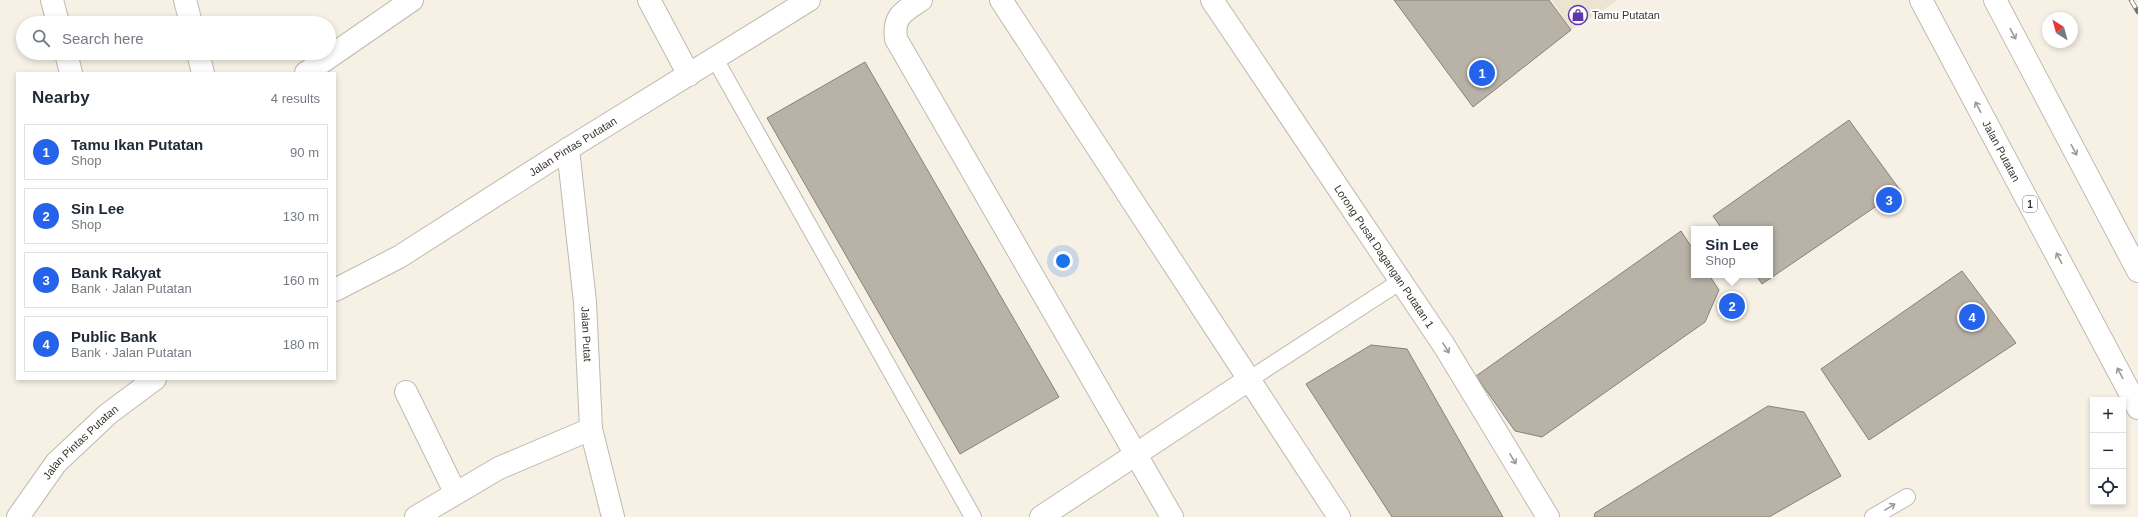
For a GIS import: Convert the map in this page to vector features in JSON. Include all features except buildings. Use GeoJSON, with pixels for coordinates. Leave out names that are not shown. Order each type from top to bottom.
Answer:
{"type":"FeatureCollection","features":[{"type":"Feature","properties":{"kind":"main road"},"geometry":{"type":"LineString","coordinates":[[52,0],[56,16]]}},
{"type":"Feature","properties":{"kind":"main road"},"geometry":{"type":"LineString","coordinates":[[185,0],[189,16]]}},
{"type":"Feature","properties":{"kind":"main road"},"geometry":{"type":"LineString","coordinates":[[336,52],[412,0]]}},
{"type":"Feature","properties":{"kind":"main road"},"geometry":{"type":"LineString","coordinates":[[649,0],[689,75]]}},
{"type":"Feature","properties":{"kind":"main road","name":"Jalan Pintas Putatan"},"geometry":{"type":"LineString","coordinates":[[336,290],[399,258],[568,149],[809,0]]}},
{"type":"Feature","properties":{"kind":"main road"},"geometry":{"type":"LineString","coordinates":[[921,0],[901,14],[894,27],[896,39],[1172,517]]}},
{"type":"Feature","properties":{"kind":"main road"},"geometry":{"type":"LineString","coordinates":[[1001,0],[1339,517]]}},
{"type":"Feature","properties":{"kind":"main road","name":"Lorong Pusat Dagangan Putatan 1"},"geometry":{"type":"LineString","coordinates":[[1212,0],[1445,347],[1548,517]]}},
{"type":"Feature","properties":{"kind":"main road","name":"Jalan Putatan"},"geometry":{"type":"LineString","coordinates":[[1921,0],[2138,408]]}},
{"type":"Feature","properties":{"kind":"main road"},"geometry":{"type":"LineString","coordinates":[[1995,0],[2138,271]]}},
{"type":"Feature","properties":{"kind":"main road"},"geometry":{"type":"LineString","coordinates":[[67,60],[70,72]]}},
{"type":"Feature","properties":{"kind":"main road"},"geometry":{"type":"LineString","coordinates":[[200,60],[203,72]]}},
{"type":"Feature","properties":{"kind":"main road"},"geometry":{"type":"LineString","coordinates":[[307,72],[325,60]]}},
{"type":"Feature","properties":{"kind":"main road","name":"Jalan Putat"},"geometry":{"type":"LineString","coordinates":[[568,149],[585,302],[591,429],[613,517]]}},
{"type":"Feature","properties":{"kind":"main road"},"geometry":{"type":"LineString","coordinates":[[1041,517],[1250,379]]}},
{"type":"Feature","properties":{"kind":"main road","name":"Jalan Pintas Putatan"},"geometry":{"type":"LineString","coordinates":[[18,517],[56,463],[108,414],[154,380]]}},
{"type":"Feature","properties":{"kind":"main road"},"geometry":{"type":"LineString","coordinates":[[406,392],[455,492]]}},
{"type":"Feature","properties":{"kind":"main road"},"geometry":{"type":"LineString","coordinates":[[416,517],[455,492],[499,468],[591,429]]}},
{"type":"Feature","properties":{"kind":"lane"},"geometry":{"type":"LineString","coordinates":[[715,59],[973,517]]}},
{"type":"Feature","properties":{"kind":"lane"},"geometry":{"type":"LineString","coordinates":[[1250,379],[1400,281]]}},
{"type":"Feature","properties":{"kind":"lane"},"geometry":{"type":"LineString","coordinates":[[1873,517],[1907,496]]}},
{"type":"Feature","properties":{"kind":"shaded area","name":"Tamu Putatan"},"geometry":{"type":"Polygon","coordinates":[[[1552,0],[1618,0],[1571,30],[1552,0]]]}},
{"type":"Feature","properties":{"kind":"railway"},"geometry":{"type":"LineString","coordinates":[[2131,0],[2138,12]]}},
{"type":"Feature","properties":{"kind":"place","name":"Tamu Putatan"},"geometry":{"type":"Point","coordinates":[1578,15]}},
{"type":"Feature","properties":{"kind":"place","name":"Tamu Ikan Putatan"},"geometry":{"type":"Point","coordinates":[1482,73]}},
{"type":"Feature","properties":{"kind":"place","name":"Bank Rakyat"},"geometry":{"type":"Point","coordinates":[1889,200]}},
{"type":"Feature","properties":{"kind":"place","name":"Sin Lee"},"geometry":{"type":"Point","coordinates":[1732,306]}},
{"type":"Feature","properties":{"kind":"place","name":"Public Bank"},"geometry":{"type":"Point","coordinates":[1972,317]}}]}
